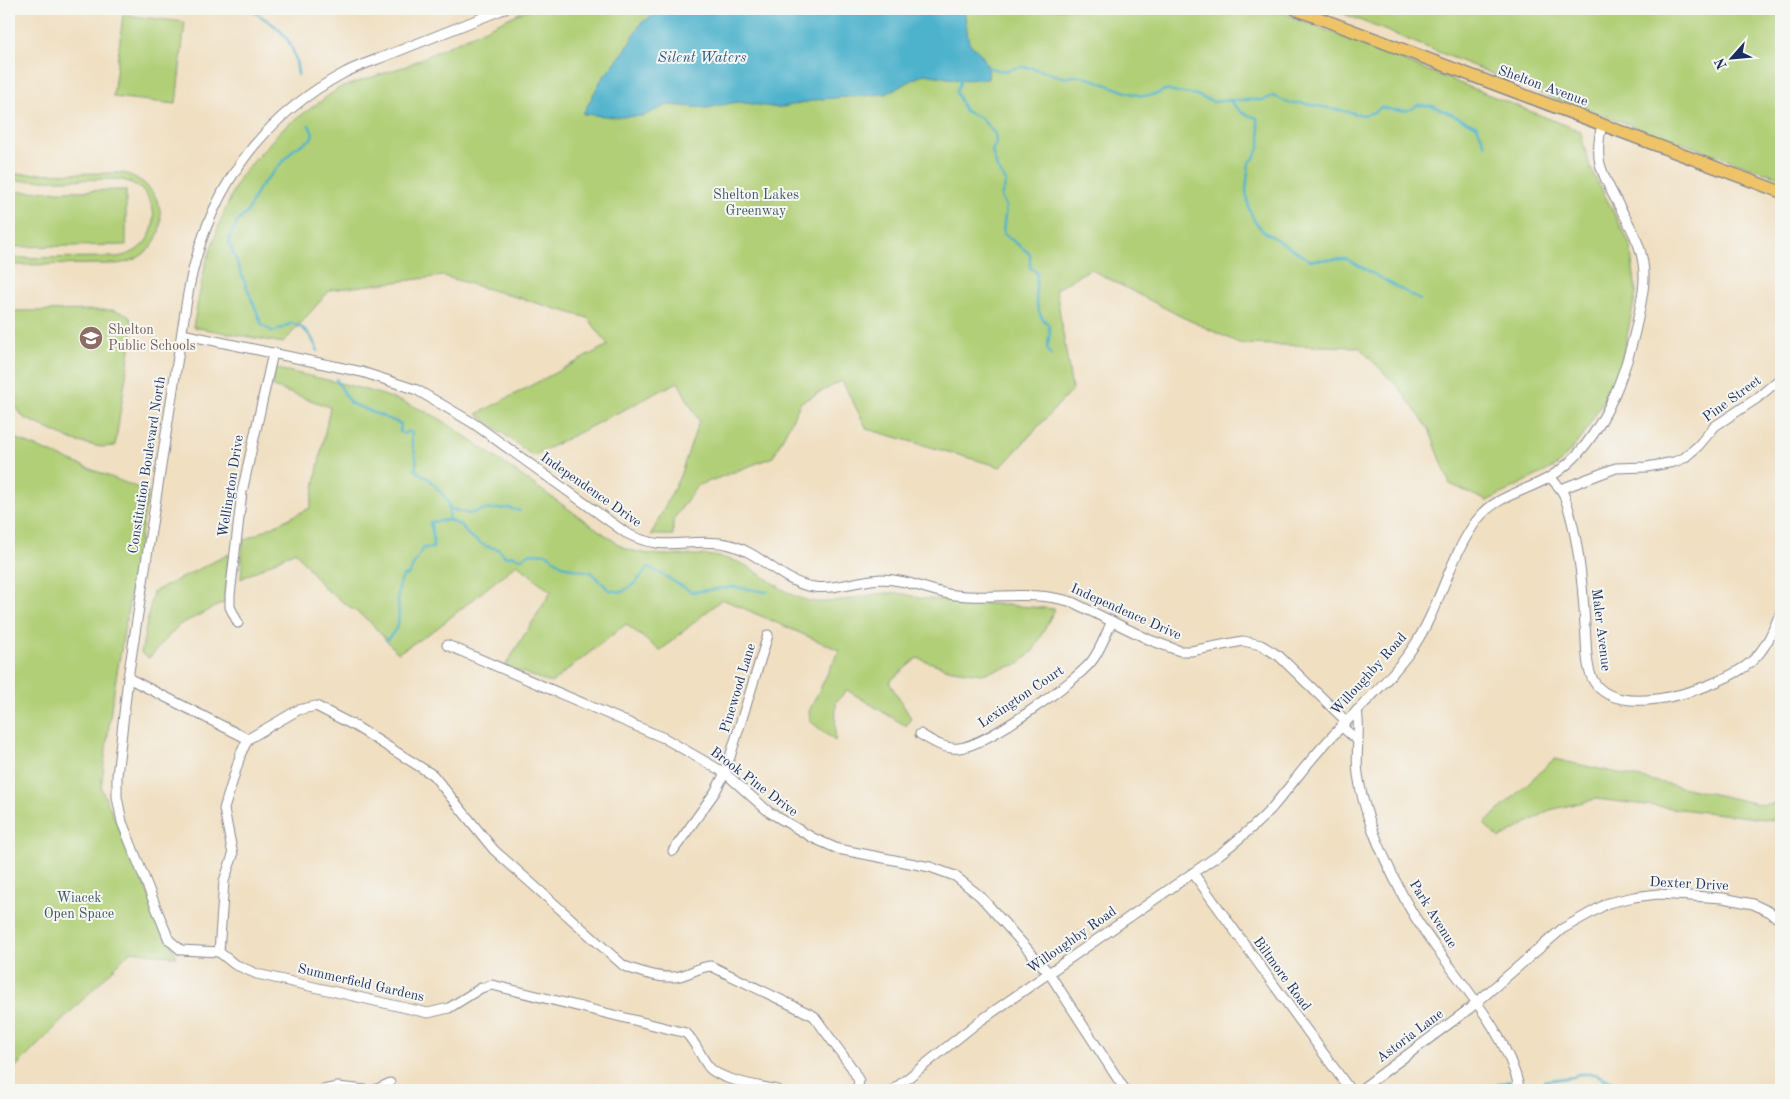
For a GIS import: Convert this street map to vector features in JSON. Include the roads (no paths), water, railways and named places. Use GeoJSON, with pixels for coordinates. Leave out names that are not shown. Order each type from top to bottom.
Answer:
{"type":"FeatureCollection","features":[{"type":"Feature","properties":{"kind":"main road","name":"Shelton Avenue"},"geometry":{"type":"LineString","coordinates":[[1295,9],[1781,192]]}},
{"type":"Feature","properties":{"kind":"street","name":"Constitution Boulevard North"},"geometry":{"type":"LineString","coordinates":[[219,952],[181,950],[169,940],[122,822],[117,797],[117,776],[128,678],[191,274],[211,212],[234,171],[269,128],[309,94],[347,71],[504,9]]}},
{"type":"Feature","properties":{"kind":"street","name":"Willoughby Road"},"geometry":{"type":"LineString","coordinates":[[893,1090],[977,1023],[1193,873],[1254,826],[1414,646],[1478,518],[1491,505],[1503,498],[1550,477],[1581,448],[1614,395],[1632,345],[1643,290],[1643,264],[1638,246],[1600,164],[1598,138],[1602,124]]}},
{"type":"Feature","properties":{"kind":"street","name":"Independence Drive"},"geometry":{"type":"LineString","coordinates":[[182,334],[362,372],[401,384],[432,398],[473,423],[626,533],[647,543],[659,545],[710,542],[731,545],[755,555],[794,580],[812,587],[895,580],[966,596],[1037,594],[1072,602],[1180,651],[1190,652],[1237,642],[1261,645],[1279,656],[1343,724]]}},
{"type":"Feature","properties":{"kind":"street","name":"Wellington Drive"},"geometry":{"type":"LineString","coordinates":[[238,623],[230,607],[230,595],[242,492],[273,353]]}},
{"type":"Feature","properties":{"kind":"street","name":"Pine Street"},"geometry":{"type":"LineString","coordinates":[[1560,489],[1616,468],[1648,467],[1684,458],[1698,446],[1715,426],[1756,399],[1781,378]]}},
{"type":"Feature","properties":{"kind":"street","name":"Maler Avenue"},"geometry":{"type":"LineString","coordinates":[[1550,477],[1565,497],[1584,602],[1591,675],[1597,685],[1608,694],[1630,702],[1651,700],[1685,693],[1720,680],[1744,667],[1756,657],[1772,634],[1781,610]]}},
{"type":"Feature","properties":{"kind":"street","name":"Lexington Court"},"geometry":{"type":"LineString","coordinates":[[920,734],[943,746],[960,748],[999,732],[1075,677],[1092,662],[1112,621]]}},
{"type":"Feature","properties":{"kind":"street","name":"Pinewood Lane"},"geometry":{"type":"LineString","coordinates":[[673,851],[725,773],[768,635]]}},
{"type":"Feature","properties":{"kind":"street","name":"Brook Pine Drive"},"geometry":{"type":"LineString","coordinates":[[447,645],[664,738],[725,773],[769,812],[813,838],[838,848],[930,867],[955,876],[980,896],[1049,973],[1125,1090]]}},
{"type":"Feature","properties":{"kind":"street"},"geometry":{"type":"LineString","coordinates":[[128,678],[248,739]]}},
{"type":"Feature","properties":{"kind":"street"},"geometry":{"type":"LineString","coordinates":[[219,952],[224,881],[233,856],[224,809],[240,753],[248,739],[298,710],[316,706],[355,726],[433,775],[494,850],[624,966],[674,977],[699,967],[710,966],[814,1016],[852,1068],[859,1081],[857,1090]]}},
{"type":"Feature","properties":{"kind":"street","name":"Park Avenue"},"geometry":{"type":"LineString","coordinates":[[1357,710],[1358,774],[1362,793],[1401,892],[1425,933],[1475,1003],[1508,1054],[1520,1090]]}},
{"type":"Feature","properties":{"kind":"street"},"geometry":{"type":"LineString","coordinates":[[1343,724],[1356,739]]}},
{"type":"Feature","properties":{"kind":"street","name":"Biltmore Road"},"geometry":{"type":"LineString","coordinates":[[1193,873],[1350,1090]]}},
{"type":"Feature","properties":{"kind":"street","name":"Dexter Drive"},"geometry":{"type":"LineString","coordinates":[[1475,1003],[1562,930],[1608,903],[1658,894],[1723,898],[1753,904],[1770,912],[1781,921]]}},
{"type":"Feature","properties":{"kind":"street","name":"Summerfield Gardens"},"geometry":{"type":"LineString","coordinates":[[219,952],[234,964],[257,974],[428,1013],[449,1008],[481,988],[492,985],[686,1033],[693,1040],[708,1067],[718,1074],[777,1090]]}},
{"type":"Feature","properties":{"kind":"street","name":"Astoria Lane"},"geometry":{"type":"LineString","coordinates":[[1360,1090],[1475,1003]]}},
{"type":"Feature","properties":{"kind":"street"},"geometry":{"type":"LineString","coordinates":[[375,1090],[390,1084]]}},
{"type":"Feature","properties":{"kind":"street"},"geometry":{"type":"LineString","coordinates":[[323,1090],[338,1087],[366,1090]]}},
{"type":"Feature","properties":{"kind":"water","name":"Silent Waters"},"geometry":{"type":"Polygon","coordinates":[[[660,9],[964,9],[969,43],[984,58],[988,68],[988,79],[960,80],[924,74],[886,94],[821,99],[778,108],[738,102],[707,108],[668,105],[643,116],[616,117],[583,114],[601,80],[626,49],[641,23],[661,11],[660,9]]]}},
{"type":"Feature","properties":{"kind":"waterway"},"geometry":{"type":"LineString","coordinates":[[249,9],[284,34],[293,51],[298,75]]}},
{"type":"Feature","properties":{"kind":"waterway"},"geometry":{"type":"LineString","coordinates":[[988,67],[1004,71],[1025,67],[1063,77],[1079,76],[1145,96],[1155,95],[1164,90],[1196,95],[1214,102],[1229,100],[1242,113],[1257,118],[1260,142],[1257,153],[1249,163],[1246,191],[1249,209],[1255,222],[1263,231],[1310,260],[1347,259],[1420,300]]}},
{"type":"Feature","properties":{"kind":"waterway"},"geometry":{"type":"LineString","coordinates":[[959,79],[960,83],[956,92],[965,111],[981,118],[995,134],[996,143],[992,151],[997,168],[1006,182],[1001,197],[1006,206],[1003,233],[1030,254],[1030,267],[1037,273],[1036,301],[1040,314],[1048,324],[1050,332],[1047,348],[1051,355]]}},
{"type":"Feature","properties":{"kind":"waterway"},"geometry":{"type":"LineString","coordinates":[[1229,100],[1262,100],[1274,96],[1288,103],[1302,103],[1364,115],[1375,112],[1381,107],[1409,110],[1417,105],[1433,106],[1477,126],[1485,145]]}},
{"type":"Feature","properties":{"kind":"waterway"},"geometry":{"type":"LineString","coordinates":[[309,125],[313,134],[311,139],[294,149],[258,189],[247,213],[238,221],[230,236],[229,243],[262,325],[273,332],[292,323],[297,325],[314,341],[318,351]]}},
{"type":"Feature","properties":{"kind":"waterway"},"geometry":{"type":"LineString","coordinates":[[336,379],[350,403],[401,424],[400,432],[404,434],[408,431],[412,433],[411,438],[416,460],[415,470],[429,479],[445,497],[449,504],[449,520],[462,526],[468,535],[485,546],[498,549],[506,557],[512,555],[519,559],[531,553],[548,554],[557,562],[567,567],[591,572],[609,590],[622,592],[635,583],[649,567],[692,592],[735,587],[767,592]]}},
{"type":"Feature","properties":{"kind":"waterway"},"geometry":{"type":"LineString","coordinates":[[448,508],[469,514],[482,510],[509,508],[520,511]]}},
{"type":"Feature","properties":{"kind":"waterway"},"geometry":{"type":"LineString","coordinates":[[386,640],[393,633],[399,618],[398,595],[403,576],[408,575],[423,548],[433,548],[430,522],[449,520]]}},
{"type":"Feature","properties":{"kind":"waterway"},"geometry":{"type":"LineString","coordinates":[[1544,1081],[1573,1077],[1578,1074],[1595,1074],[1629,1090]]}},
{"type":"Feature","properties":{"kind":"waterway"},"geometry":{"type":"LineString","coordinates":[[1481,1090],[1510,1081]]}},
{"type":"Feature","properties":{"kind":"place","name":"Shelton Public Schools"},"geometry":{"type":"Point","coordinates":[91,338]}},
{"type":"Feature","properties":{"kind":"park label","name":"Shelton Lakes Greenway"},"geometry":{"type":"Point","coordinates":[756,204]}},
{"type":"Feature","properties":{"kind":"park label","name":"Wiacek Open Space"},"geometry":{"type":"Point","coordinates":[79,906]}}]}
